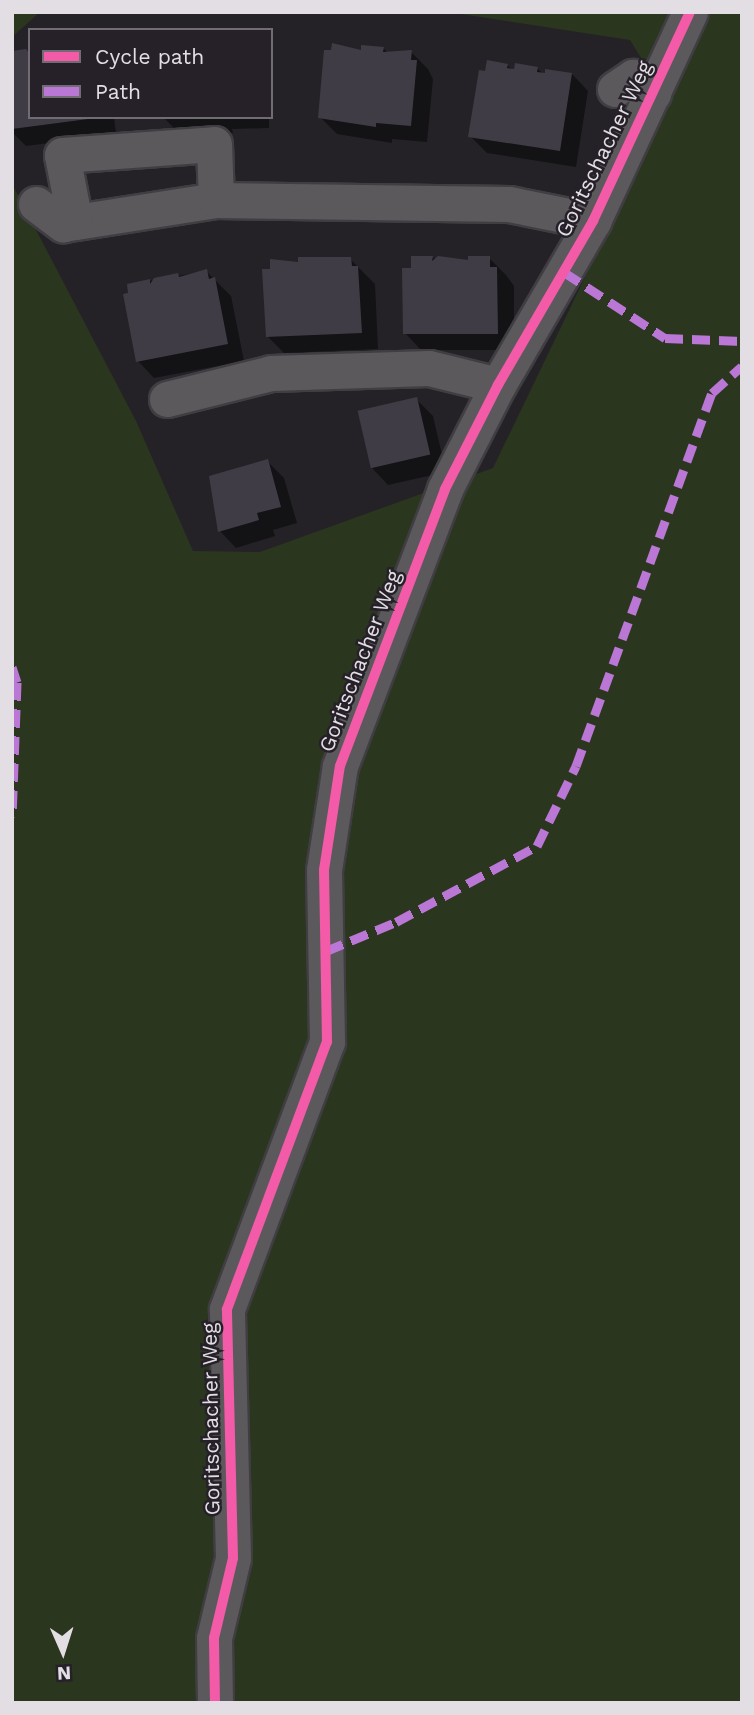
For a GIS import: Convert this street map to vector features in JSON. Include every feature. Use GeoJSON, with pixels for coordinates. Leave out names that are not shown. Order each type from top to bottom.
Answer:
{"type":"FeatureCollection","features":[{"type":"Feature","properties":{"kind":"street","name":"Goritschacher Weg"},"geometry":{"type":"LineString","coordinates":[[215,1703],[214,1638],[233,1558],[227,1309],[327,1042],[324,870],[340,766],[445,489],[498,385],[593,221],[690,12]]}},
{"type":"Feature","properties":{"kind":"street"},"geometry":{"type":"LineString","coordinates":[[615,89],[633,77],[653,93]]}},
{"type":"Feature","properties":{"kind":"street"},"geometry":{"type":"LineString","coordinates":[[75,222],[62,155],[214,144],[216,200]]}},
{"type":"Feature","properties":{"kind":"street","name":"Goritschacher Weg"},"geometry":{"type":"LineString","coordinates":[[36,204],[49,218],[63,224],[216,200],[509,204],[593,221]]}},
{"type":"Feature","properties":{"kind":"street"},"geometry":{"type":"LineString","coordinates":[[167,399],[271,373],[429,368],[498,385]]}},
{"type":"Feature","properties":{"kind":"green space"},"geometry":{"type":"Polygon","coordinates":[[[12,12],[40,12],[12,37],[12,12]]]}},
{"type":"Feature","properties":{"kind":"green space"},"geometry":{"type":"Polygon","coordinates":[[[448,12],[742,12],[742,1703],[12,1703],[12,184],[136,421],[193,551],[260,552],[493,468],[669,103],[630,40],[448,12]]]}},
{"type":"Feature","properties":{"kind":"building"},"geometry":{"type":"Polygon","coordinates":[[[332,43],[361,50],[361,45],[384,47],[383,52],[412,50],[411,60],[417,60],[411,126],[376,123],[376,127],[318,118],[324,50],[331,50],[332,43]]]}},
{"type":"Feature","properties":{"kind":"building"},"geometry":{"type":"Polygon","coordinates":[[[26,49],[28,52],[28,119],[88,119],[12,129],[12,51],[26,49]]]}},
{"type":"Feature","properties":{"kind":"building"},"geometry":{"type":"Polygon","coordinates":[[[487,60],[508,64],[507,68],[514,69],[515,63],[538,67],[537,72],[545,73],[545,69],[572,73],[560,151],[468,137],[479,70],[485,71],[487,60]]]}},
{"type":"Feature","properties":{"kind":"building"},"geometry":{"type":"Polygon","coordinates":[[[411,256],[433,256],[432,261],[438,256],[468,260],[468,256],[490,256],[490,267],[497,267],[498,334],[403,334],[402,268],[411,268],[411,256]]]}},
{"type":"Feature","properties":{"kind":"building"},"geometry":{"type":"Polygon","coordinates":[[[298,257],[351,257],[352,266],[358,266],[362,333],[266,337],[262,269],[270,269],[270,259],[298,262],[298,257]]]}},
{"type":"Feature","properties":{"kind":"building"},"geometry":{"type":"Polygon","coordinates":[[[207,269],[209,279],[215,277],[228,344],[136,362],[123,294],[128,293],[127,284],[150,279],[150,284],[154,278],[178,273],[179,277],[207,269]]]}},
{"type":"Feature","properties":{"kind":"building"},"geometry":{"type":"Polygon","coordinates":[[[417,397],[430,454],[371,468],[358,411],[417,397]]]}},
{"type":"Feature","properties":{"kind":"building"},"geometry":{"type":"Polygon","coordinates":[[[268,459],[281,507],[257,513],[259,520],[218,532],[209,476],[268,459]]]}},
{"type":"Feature","properties":{"kind":"marked path"},"geometry":{"type":"LineString","coordinates":[[564,272],[665,338],[742,341]]}},
{"type":"Feature","properties":{"kind":"marked path"},"geometry":{"type":"LineString","coordinates":[[326,951],[396,922],[537,846],[576,766],[712,393],[742,366]]}},
{"type":"Feature","properties":{"kind":"marked path"},"geometry":{"type":"LineString","coordinates":[[12,667],[17,682],[12,817]]}},
{"type":"Feature","properties":{"kind":"cycle path"},"geometry":{"type":"LineString","coordinates":[[215,1703],[214,1638],[233,1558],[227,1309],[327,1042],[324,870],[340,766],[445,489],[498,385],[593,221],[690,12]]}}]}
